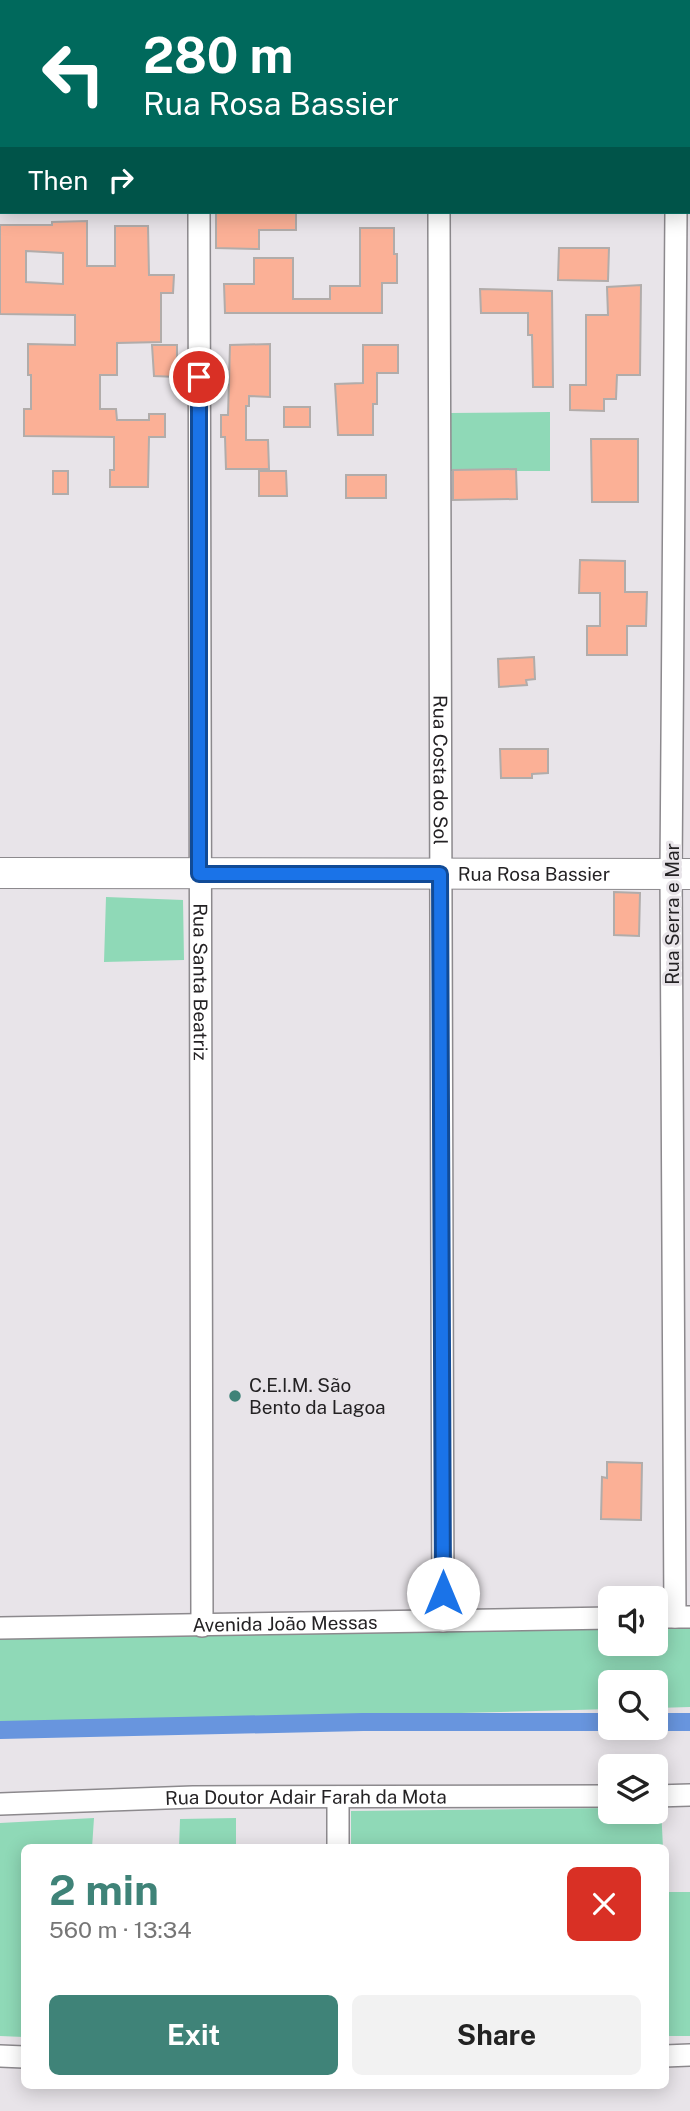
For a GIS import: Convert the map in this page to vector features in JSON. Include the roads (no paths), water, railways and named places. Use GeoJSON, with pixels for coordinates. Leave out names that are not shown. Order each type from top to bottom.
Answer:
{"type":"FeatureCollection","features":[{"type":"Feature","properties":{"kind":"street","name":"Rua Santa Beatriz"},"geometry":{"type":"LineString","coordinates":[[199,214],[202,1626]]}},
{"type":"Feature","properties":{"kind":"street","name":"Rua Costa do Sol"},"geometry":{"type":"LineString","coordinates":[[439,214],[443,1621]]}},
{"type":"Feature","properties":{"kind":"street","name":"Rua Serra e Mar"},"geometry":{"type":"LineString","coordinates":[[674,1617],[681,874],[676,214]]}},
{"type":"Feature","properties":{"kind":"street","name":"Rua Rosa Bassier"},"geometry":{"type":"LineString","coordinates":[[0,873],[681,874]]}},
{"type":"Feature","properties":{"kind":"street","name":"Avenida João Messas"},"geometry":{"type":"LineString","coordinates":[[0,1628],[598,1618]]}},
{"type":"Feature","properties":{"kind":"street","name":"Rua Doutor Adair Farah da Mota"},"geometry":{"type":"LineString","coordinates":[[0,1804],[193,1797],[598,1796]]}},
{"type":"Feature","properties":{"kind":"street"},"geometry":{"type":"LineString","coordinates":[[668,1796],[690,1796]]}},
{"type":"Feature","properties":{"kind":"street"},"geometry":{"type":"LineString","coordinates":[[338,1797],[338,1844]]}},
{"type":"Feature","properties":{"kind":"street"},"geometry":{"type":"LineString","coordinates":[[669,2056],[690,2055]]}},
{"type":"Feature","properties":{"kind":"street"},"geometry":{"type":"LineString","coordinates":[[0,2056],[21,2057]]}},
{"type":"Feature","properties":{"kind":"waterway"},"geometry":{"type":"LineString","coordinates":[[0,1730],[363,1722],[598,1722]]}},
{"type":"Feature","properties":{"kind":"waterway"},"geometry":{"type":"LineString","coordinates":[[668,1722],[690,1722]]}},
{"type":"Feature","properties":{"kind":"place","name":"C.E.I.M. São Bento da Lagoa"},"geometry":{"type":"Point","coordinates":[235,1396]}}]}
